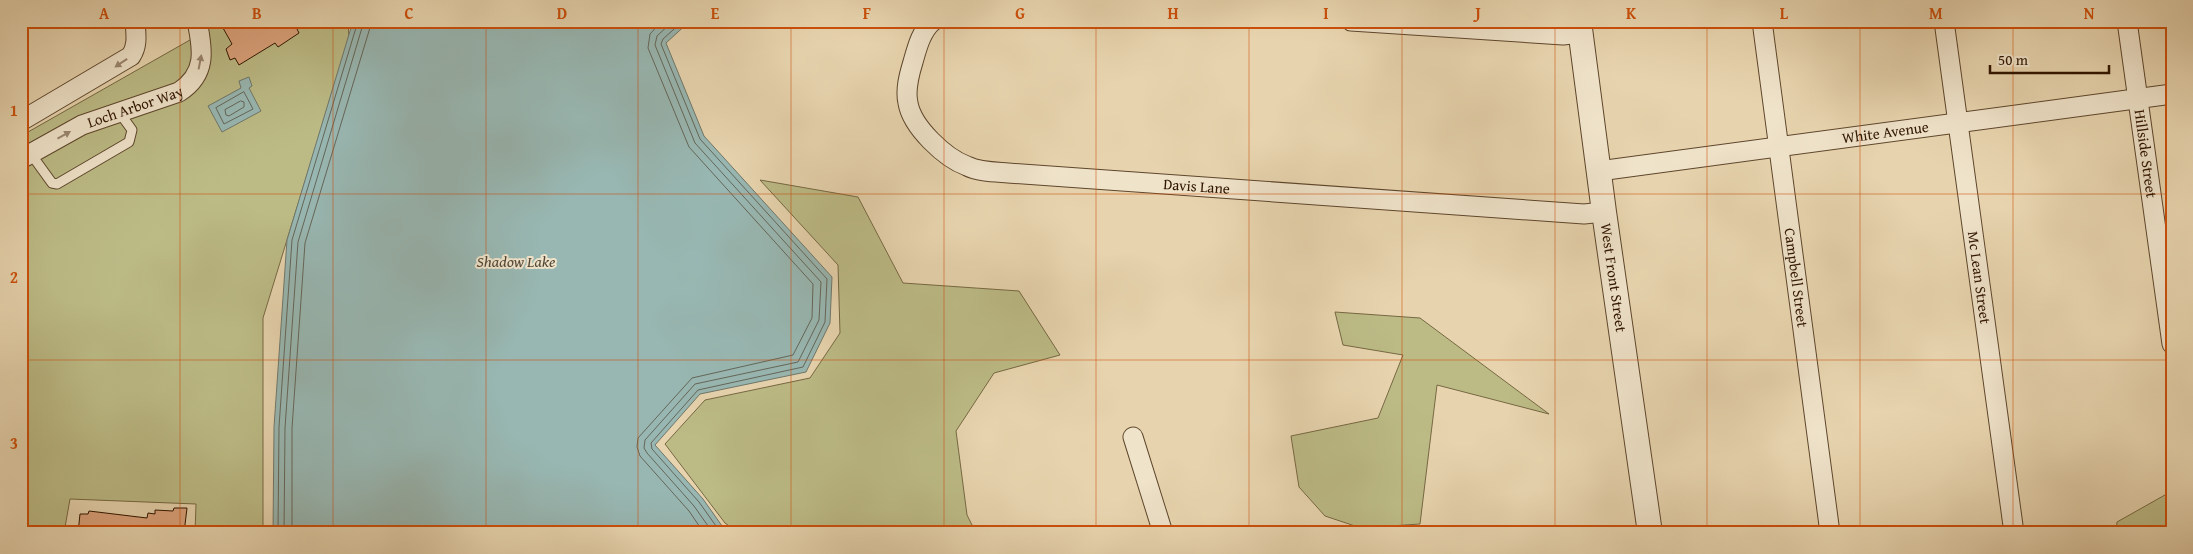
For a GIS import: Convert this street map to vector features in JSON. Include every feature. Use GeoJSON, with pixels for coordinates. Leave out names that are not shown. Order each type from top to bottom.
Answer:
{"type":"FeatureCollection","features":[{"type":"Feature","properties":{"kind":"street"},"geometry":{"type":"LineString","coordinates":[[21,121],[131,56],[136,49],[137,41],[135,21]]}},
{"type":"Feature","properties":{"kind":"street","name":"Loch Arbor Way"},"geometry":{"type":"LineString","coordinates":[[26,156],[82,125],[179,92],[195,79],[201,63],[202,51],[197,21]]}},
{"type":"Feature","properties":{"kind":"street","name":"Davis Lane"},"geometry":{"type":"LineString","coordinates":[[933,21],[918,45],[910,72],[908,104],[911,113],[922,130],[942,151],[968,167],[1008,173],[1584,214],[1604,212]]}},
{"type":"Feature","properties":{"kind":"street"},"geometry":{"type":"LineString","coordinates":[[1351,21],[1563,35],[1580,27]]}},
{"type":"Feature","properties":{"kind":"street","name":"Campbell Street"},"geometry":{"type":"LineString","coordinates":[[1762,21],[1830,533]]}},
{"type":"Feature","properties":{"kind":"street","name":"Mc Lean Street"},"geometry":{"type":"LineString","coordinates":[[1944,21],[2014,533]]}},
{"type":"Feature","properties":{"kind":"street","name":"Hillside Street"},"geometry":{"type":"LineString","coordinates":[[2126,21],[2172,344]]}},
{"type":"Feature","properties":{"kind":"street","name":"West Front Street"},"geometry":{"type":"LineString","coordinates":[[1580,27],[1604,212],[1650,533]]}},
{"type":"Feature","properties":{"kind":"street","name":"White Avenue"},"geometry":{"type":"LineString","coordinates":[[1599,171],[2172,94]]}},
{"type":"Feature","properties":{"kind":"street"},"geometry":{"type":"LineString","coordinates":[[1133,437],[1163,533]]}},
{"type":"Feature","properties":{"kind":"lane"},"geometry":{"type":"LineString","coordinates":[[26,156],[52,183],[57,184],[129,142],[132,130],[119,111]]}},
{"type":"Feature","properties":{"kind":"shaded area"},"geometry":{"type":"Polygon","coordinates":[[[196,21],[348,21],[349,38],[263,318],[263,533],[195,533],[196,504],[70,499],[64,533],[21,533],[21,136],[204,32],[196,21]]]}},
{"type":"Feature","properties":{"kind":"shaded area"},"geometry":{"type":"Polygon","coordinates":[[[760,180],[858,197],[903,283],[1019,291],[1060,355],[994,373],[956,431],[967,515],[976,533],[739,533],[725,523],[665,444],[705,400],[810,378],[840,333],[838,265],[760,180]]]}},
{"type":"Feature","properties":{"kind":"shaded area"},"geometry":{"type":"Polygon","coordinates":[[[1335,312],[1420,318],[1549,414],[1437,385],[1420,524],[1361,528],[1325,516],[1299,487],[1291,436],[1378,418],[1403,355],[1343,345],[1335,312]]]}},
{"type":"Feature","properties":{"kind":"shaded area"},"geometry":{"type":"Polygon","coordinates":[[[2172,491],[2172,533],[2116,533],[2117,522],[2172,491]]]}},
{"type":"Feature","properties":{"kind":"water","name":"Shadow Lake"},"geometry":{"type":"Polygon","coordinates":[[[353,21],[690,21],[666,43],[704,136],[832,277],[830,323],[806,372],[700,394],[655,445],[703,499],[727,533],[273,533],[274,427],[287,240],[353,21]]]}},
{"type":"Feature","properties":{"kind":"water"},"geometry":{"type":"Polygon","coordinates":[[[249,77],[252,86],[249,88],[261,111],[222,132],[208,106],[241,88],[239,81],[249,77]]]}},
{"type":"Feature","properties":{"kind":"building"},"geometry":{"type":"Polygon","coordinates":[[[233,21],[293,21],[299,33],[278,47],[275,43],[239,65],[235,58],[230,60],[226,49],[232,44],[223,28],[233,21]]]}},
{"type":"Feature","properties":{"kind":"building"},"geometry":{"type":"Polygon","coordinates":[[[174,508],[187,508],[184,533],[78,533],[80,514],[88,514],[89,511],[147,518],[148,513],[155,514],[155,510],[173,511],[174,508]]]}}]}
